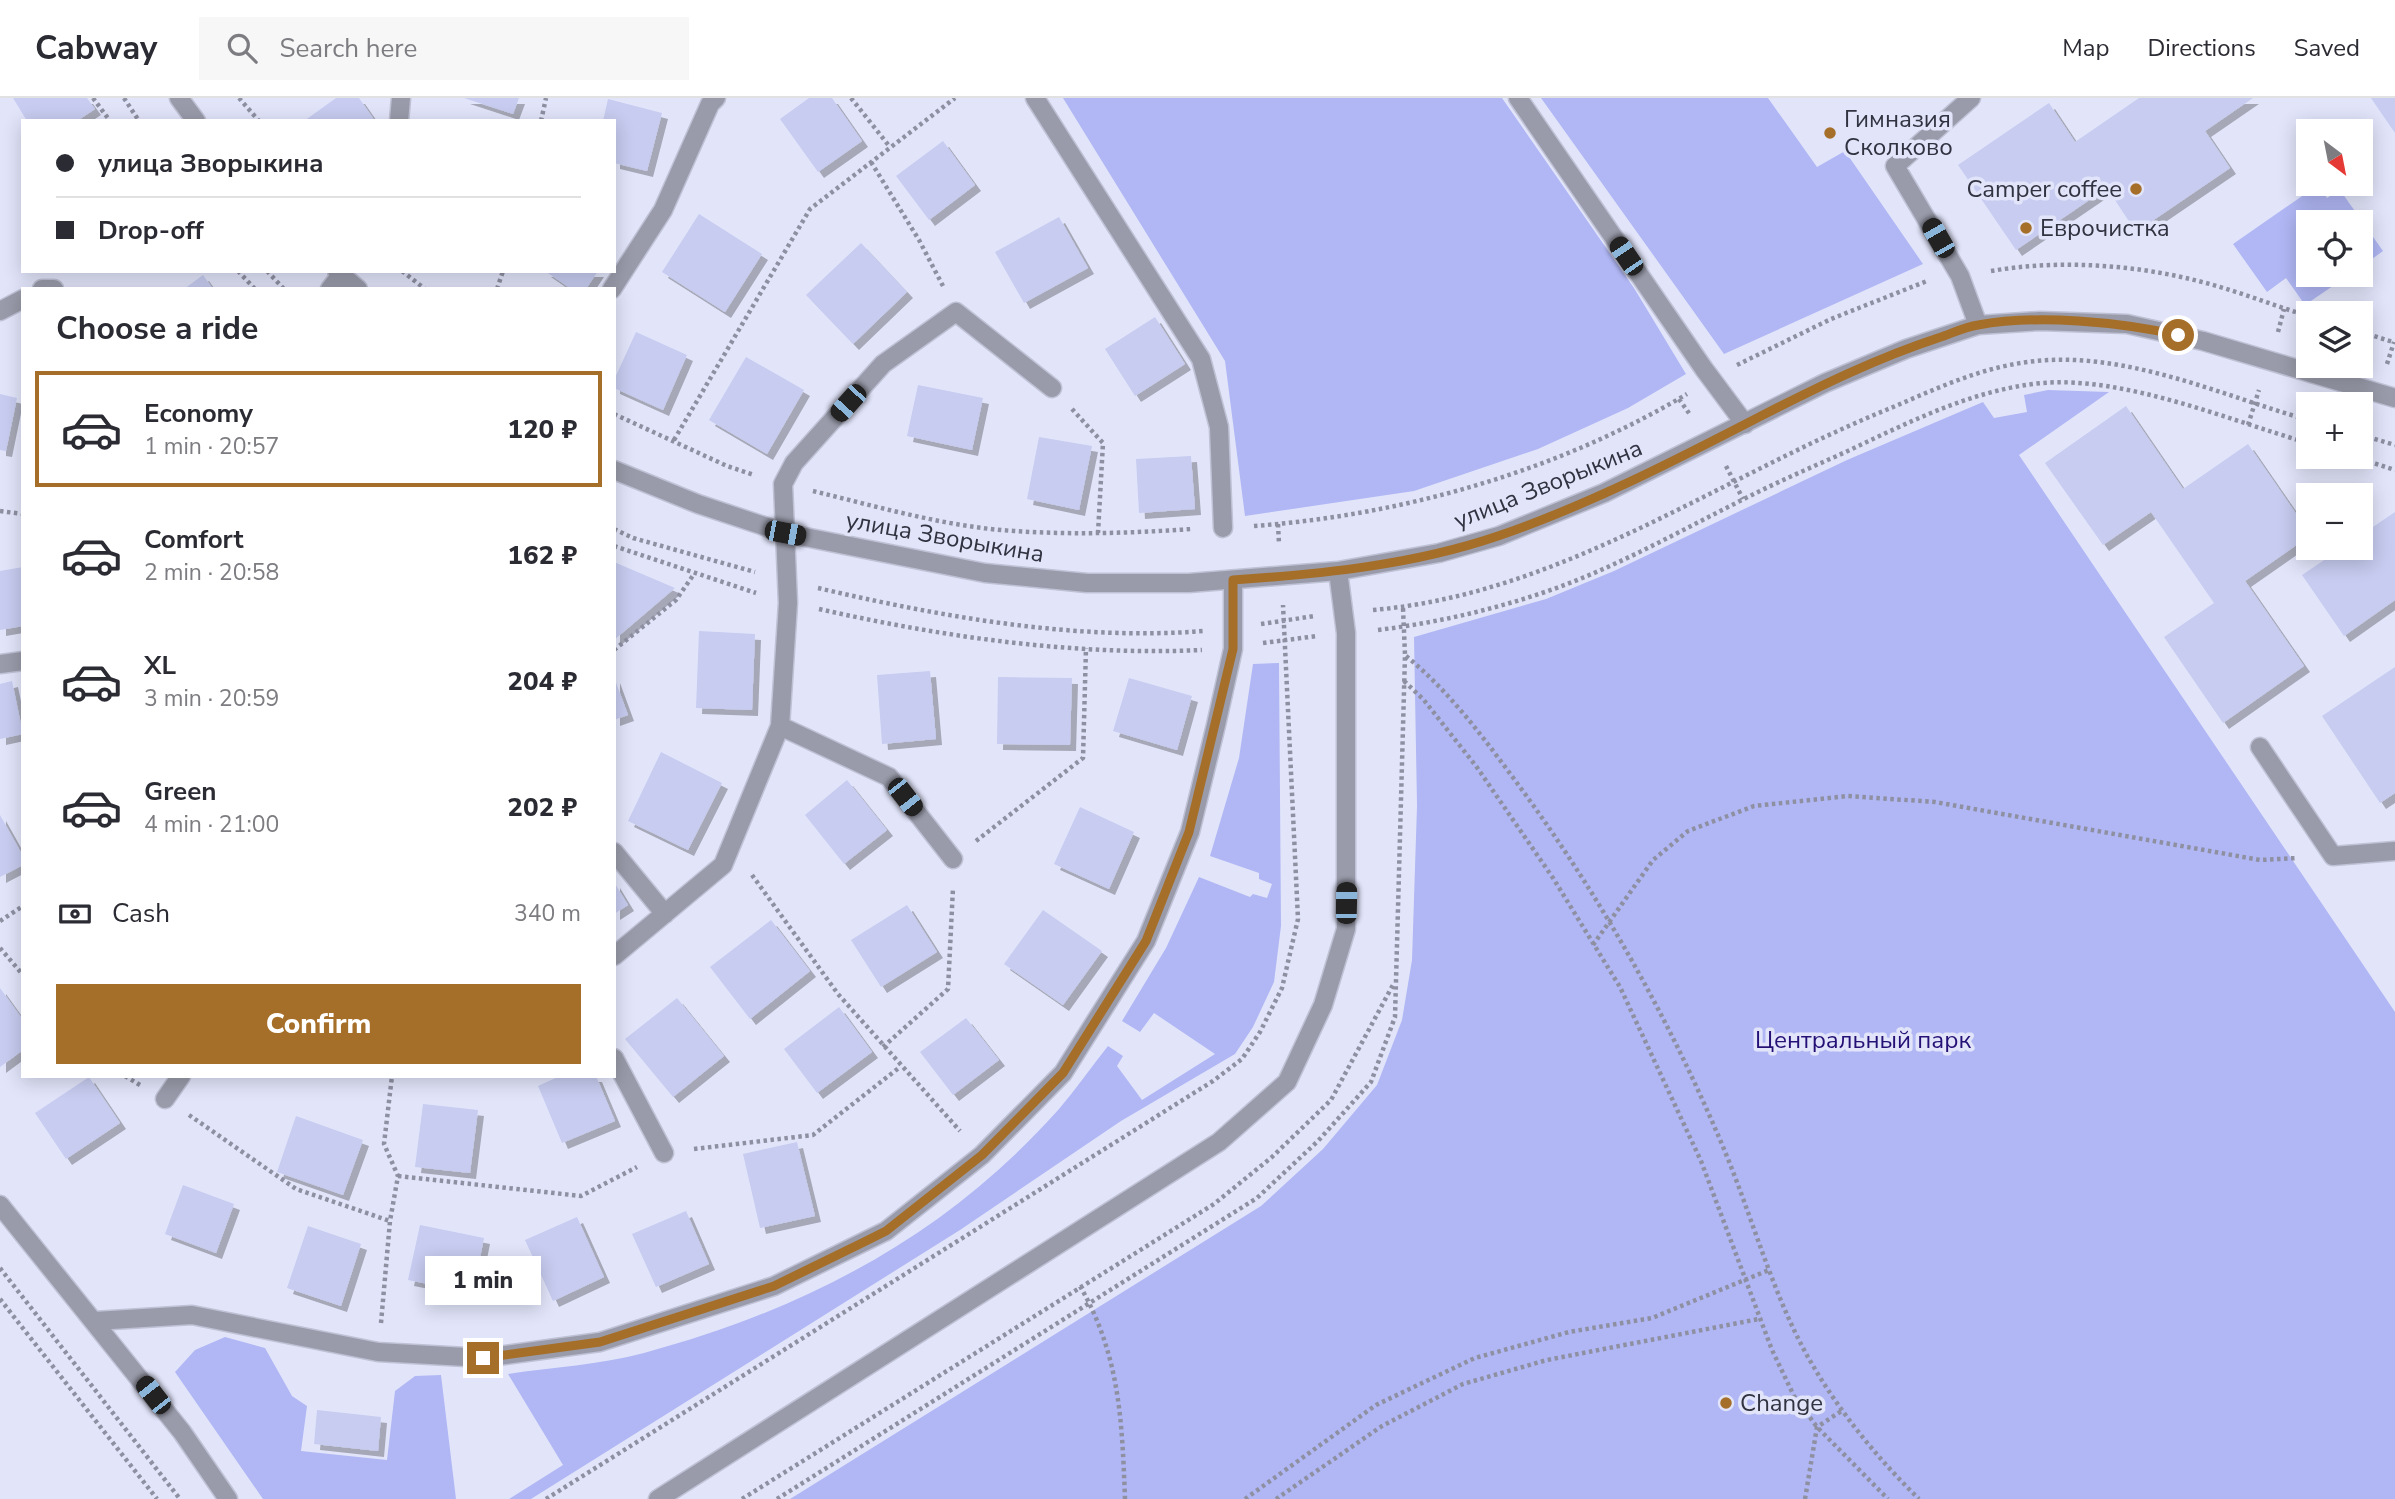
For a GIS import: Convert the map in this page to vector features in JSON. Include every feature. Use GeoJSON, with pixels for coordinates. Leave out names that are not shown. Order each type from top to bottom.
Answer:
{"type":"FeatureCollection","features":[{"type":"Feature","properties":{"kind":"street"},"geometry":{"type":"LineString","coordinates":[[179,98],[195,119]]}},
{"type":"Feature","properties":{"kind":"street"},"geometry":{"type":"LineString","coordinates":[[399,119],[401,98]]}},
{"type":"Feature","properties":{"kind":"street"},"geometry":{"type":"LineString","coordinates":[[613,287],[663,210],[710,104],[716,98]]}},
{"type":"Feature","properties":{"kind":"street"},"geometry":{"type":"LineString","coordinates":[[1035,98],[1200,359],[1219,427],[1223,528]]}},
{"type":"Feature","properties":{"kind":"street"},"geometry":{"type":"LineString","coordinates":[[1518,98],[1745,424]]}},
{"type":"Feature","properties":{"kind":"street"},"geometry":{"type":"LineString","coordinates":[[1971,98],[1895,166],[1960,276],[1978,325]]}},
{"type":"Feature","properties":{"kind":"street"},"geometry":{"type":"LineString","coordinates":[[338,277],[355,287]]}},
{"type":"Feature","properties":{"kind":"street"},"geometry":{"type":"LineString","coordinates":[[0,311],[21,300]]}},
{"type":"Feature","properties":{"kind":"street"},"geometry":{"type":"LineString","coordinates":[[616,955],[723,865],[780,726],[788,603],[783,484],[794,463],[883,364],[956,312],[1052,388]]}},
{"type":"Feature","properties":{"kind":"street","name":"улица Зворыкина"},"geometry":{"type":"LineString","coordinates":[[616,471],[698,504],[785,533],[997,574],[1087,583],[1233,580],[1338,571],[1439,554],[1499,536],[1604,492],[1837,378],[1906,349],[1978,325],[2040,321],[2127,324],[2203,341],[2395,398]]}},
{"type":"Feature","properties":{"kind":"street"},"geometry":{"type":"LineString","coordinates":[[658,1499],[1219,1142],[1287,1082],[1323,1005],[1346,929],[1346,646],[1338,571]]}},
{"type":"Feature","properties":{"kind":"street"},"geometry":{"type":"LineString","coordinates":[[95,1321],[192,1315],[378,1352],[483,1358],[600,1342],[774,1286],[886,1231],[982,1155],[1063,1073],[1146,941],[1189,832],[1216,725],[1233,649],[1233,580]]}},
{"type":"Feature","properties":{"kind":"street"},"geometry":{"type":"LineString","coordinates":[[0,664],[21,661]]}},
{"type":"Feature","properties":{"kind":"street"},"geometry":{"type":"LineString","coordinates":[[780,726],[889,777],[953,859]]}},
{"type":"Feature","properties":{"kind":"street"},"geometry":{"type":"LineString","coordinates":[[2260,747],[2333,856],[2395,851]]}},
{"type":"Feature","properties":{"kind":"street"},"geometry":{"type":"LineString","coordinates":[[616,854],[665,914]]}},
{"type":"Feature","properties":{"kind":"street"},"geometry":{"type":"LineString","coordinates":[[616,1062],[664,1153]]}},
{"type":"Feature","properties":{"kind":"street"},"geometry":{"type":"LineString","coordinates":[[165,1099],[180,1078]]}},
{"type":"Feature","properties":{"kind":"street"},"geometry":{"type":"LineString","coordinates":[[0,1205],[182,1432],[228,1499]]}},
{"type":"Feature","properties":{"kind":"path"},"geometry":{"type":"LineString","coordinates":[[93,98],[109,119]]}},
{"type":"Feature","properties":{"kind":"path"},"geometry":{"type":"LineString","coordinates":[[124,98],[138,119]]}},
{"type":"Feature","properties":{"kind":"path"},"geometry":{"type":"LineString","coordinates":[[239,98],[257,119]]}},
{"type":"Feature","properties":{"kind":"path"},"geometry":{"type":"LineString","coordinates":[[541,119],[546,98]]}},
{"type":"Feature","properties":{"kind":"path"},"geometry":{"type":"LineString","coordinates":[[851,98],[890,147]]}},
{"type":"Feature","properties":{"kind":"path"},"geometry":{"type":"LineString","coordinates":[[674,440],[810,209],[955,98]]}},
{"type":"Feature","properties":{"kind":"path"},"geometry":{"type":"LineString","coordinates":[[872,162],[919,240],[956,312]]}},
{"type":"Feature","properties":{"kind":"path"},"geometry":{"type":"LineString","coordinates":[[616,415],[727,466],[783,484],[944,521],[1013,531],[1098,533],[1223,528],[1336,515],[1427,498],[1502,478],[1585,445],[1831,319],[1919,282],[2018,266],[2134,268],[2191,279],[2296,312]]}},
{"type":"Feature","properties":{"kind":"path"},"geometry":{"type":"LineString","coordinates":[[240,273],[253,287]]}},
{"type":"Feature","properties":{"kind":"path"},"geometry":{"type":"LineString","coordinates":[[269,273],[282,287]]}},
{"type":"Feature","properties":{"kind":"path"},"geometry":{"type":"LineString","coordinates":[[405,273],[422,287]]}},
{"type":"Feature","properties":{"kind":"path"},"geometry":{"type":"LineString","coordinates":[[2373,336],[2395,342]]}},
{"type":"Feature","properties":{"kind":"path"},"geometry":{"type":"LineString","coordinates":[[1052,388],[1103,443],[1098,533]]}},
{"type":"Feature","properties":{"kind":"path"},"geometry":{"type":"LineString","coordinates":[[2373,439],[2395,445]]}},
{"type":"Feature","properties":{"kind":"path"},"geometry":{"type":"LineString","coordinates":[[2373,462],[2395,470]]}},
{"type":"Feature","properties":{"kind":"path"},"geometry":{"type":"LineString","coordinates":[[0,511],[21,514]]}},
{"type":"Feature","properties":{"kind":"path"},"geometry":{"type":"LineString","coordinates":[[616,648],[676,600],[694,574]]}},
{"type":"Feature","properties":{"kind":"path"},"geometry":{"type":"LineString","coordinates":[[777,1499],[1256,1198],[1318,1141],[1371,1082],[1395,1017],[1405,656],[1403,608]]}},
{"type":"Feature","properties":{"kind":"path"},"geometry":{"type":"LineString","coordinates":[[883,1047],[948,989],[953,859],[1083,758],[1086,648]]}},
{"type":"Feature","properties":{"kind":"path"},"geometry":{"type":"LineString","coordinates":[[1405,656],[1433,678],[1475,724],[1548,825],[1610,922],[1699,1088],[1769,1270],[1803,1348],[1843,1410],[1889,1469],[1919,1499]]}},
{"type":"Feature","properties":{"kind":"path"},"geometry":{"type":"LineString","coordinates":[[1404,681],[1423,699],[1476,766],[1553,878],[1632,1010],[1702,1161],[1759,1319],[1794,1396],[1816,1427],[1888,1499]]}},
{"type":"Feature","properties":{"kind":"path"},"geometry":{"type":"LineString","coordinates":[[1593,945],[1653,860],[1688,831],[1754,806],[1848,796],[1935,802],[2260,860],[2333,856]]}},
{"type":"Feature","properties":{"kind":"path"},"geometry":{"type":"LineString","coordinates":[[731,846],[838,994],[900,1067],[982,1155]]}},
{"type":"Feature","properties":{"kind":"path"},"geometry":{"type":"LineString","coordinates":[[0,921],[21,907]]}},
{"type":"Feature","properties":{"kind":"path"},"geometry":{"type":"LineString","coordinates":[[0,948],[21,973]]}},
{"type":"Feature","properties":{"kind":"path"},"geometry":{"type":"LineString","coordinates":[[742,1499],[1214,1204],[1292,1138],[1331,1100],[1395,982]]}},
{"type":"Feature","properties":{"kind":"path"},"geometry":{"type":"LineString","coordinates":[[398,1176],[582,1196],[664,1153],[813,1135],[900,1067]]}},
{"type":"Feature","properties":{"kind":"path"},"geometry":{"type":"LineString","coordinates":[[378,1352],[390,1221],[398,1176],[384,1144],[392,1078]]}},
{"type":"Feature","properties":{"kind":"path"},"geometry":{"type":"LineString","coordinates":[[165,1099],[296,1189],[390,1221]]}},
{"type":"Feature","properties":{"kind":"path"},"geometry":{"type":"LineString","coordinates":[[0,1269],[180,1499]]}},
{"type":"Feature","properties":{"kind":"path"},"geometry":{"type":"LineString","coordinates":[[1245,1499],[1376,1405],[1475,1358],[1569,1332],[1652,1318],[1746,1282],[1769,1270]]}},
{"type":"Feature","properties":{"kind":"path"},"geometry":{"type":"LineString","coordinates":[[1080,1286],[1089,1301],[1107,1349],[1121,1405],[1125,1499]]}},
{"type":"Feature","properties":{"kind":"path"},"geometry":{"type":"LineString","coordinates":[[0,1299],[157,1499]]}},
{"type":"Feature","properties":{"kind":"path"},"geometry":{"type":"LineString","coordinates":[[1276,1499],[1381,1426],[1463,1384],[1547,1360],[1759,1319]]}},
{"type":"Feature","properties":{"kind":"path"},"geometry":{"type":"LineString","coordinates":[[1805,1499],[1816,1427],[1843,1410]]}},
{"type":"Feature","properties":{"kind":"green space"},"geometry":{"type":"Polygon","coordinates":[[[1063,98],[1502,98],[1634,288],[1686,374],[1628,408],[1538,449],[1414,491],[1245,516],[1225,361],[1063,98]]]}},
{"type":"Feature","properties":{"kind":"green space"},"geometry":{"type":"Polygon","coordinates":[[[1541,98],[1768,98],[1817,167],[1845,151],[1923,264],[1724,354],[1541,98]]]}},
{"type":"Feature","properties":{"kind":"green space"},"geometry":{"type":"Polygon","coordinates":[[[2302,196],[2344,196],[2354,210],[2296,210],[2296,287],[2331,287],[2311,301],[2302,301],[2286,278],[2267,292],[2233,244],[2302,196]]]}},
{"type":"Feature","properties":{"kind":"green space"},"geometry":{"type":"Polygon","coordinates":[[[2373,237],[2383,251],[2373,258],[2373,237]]]}},
{"type":"Feature","properties":{"kind":"green space","name":"Центральный парк"},"geometry":{"type":"Polygon","coordinates":[[[2048,390],[2109,392],[2019,455],[2395,1012],[2395,1499],[790,1499],[1261,1206],[1323,1149],[1377,1085],[1402,1020],[1412,960],[1417,806],[1414,637],[1546,599],[1614,571],[1847,460],[1983,402],[1994,418],[2027,412],[2024,395],[2048,390]]]}},
{"type":"Feature","properties":{"kind":"green space"},"geometry":{"type":"Polygon","coordinates":[[[1279,663],[1281,926],[1274,982],[1253,1027],[1235,1054],[1121,1121],[960,1230],[531,1499],[509,1499],[563,1465],[508,1374],[627,1357],[704,1335],[817,1290],[870,1262],[969,1195],[1015,1154],[1059,1109],[1108,1046],[1123,1056],[1117,1066],[1142,1100],[1215,1054],[1154,1013],[1140,1032],[1122,1021],[1166,948],[1199,877],[1250,897],[1253,894],[1267,898],[1272,884],[1259,879],[1259,873],[1210,856],[1239,758],[1253,664],[1279,663]]]}},
{"type":"Feature","properties":{"kind":"green space"},"geometry":{"type":"Polygon","coordinates":[[[225,1337],[265,1348],[292,1396],[307,1406],[301,1451],[387,1460],[395,1391],[415,1376],[441,1375],[456,1499],[263,1499],[175,1372],[195,1350],[225,1337]]]}},
{"type":"Feature","properties":{"kind":"building"},"geometry":{"type":"Polygon","coordinates":[[[13,98],[87,98],[95,109],[80,119],[26,119],[13,98]]]}},
{"type":"Feature","properties":{"kind":"building"},"geometry":{"type":"Polygon","coordinates":[[[336,98],[359,98],[374,119],[307,119],[336,98]]]}},
{"type":"Feature","properties":{"kind":"building"},"geometry":{"type":"Polygon","coordinates":[[[464,98],[519,98],[513,114],[464,98]]]}},
{"type":"Feature","properties":{"kind":"building"},"geometry":{"type":"Polygon","coordinates":[[[809,98],[832,98],[862,141],[818,172],[780,119],[809,98]]]}},
{"type":"Feature","properties":{"kind":"building"},"geometry":{"type":"Polygon","coordinates":[[[2139,98],[2253,98],[2205,131],[2230,168],[2136,232],[2107,188],[2016,250],[1958,165],[2049,103],[2075,142],[2139,98]]]}},
{"type":"Feature","properties":{"kind":"building"},"geometry":{"type":"Polygon","coordinates":[[[2371,98],[2395,98],[2395,133],[2375,104],[2371,98]]]}},
{"type":"Feature","properties":{"kind":"building"},"geometry":{"type":"Polygon","coordinates":[[[608,99],[662,113],[647,171],[616,163],[616,119],[603,119],[608,99]]]}},
{"type":"Feature","properties":{"kind":"building"},"geometry":{"type":"Polygon","coordinates":[[[943,141],[975,185],[929,220],[896,176],[943,141]]]}},
{"type":"Feature","properties":{"kind":"building"},"geometry":{"type":"Polygon","coordinates":[[[699,214],[762,254],[725,312],[662,272],[699,214]]]}},
{"type":"Feature","properties":{"kind":"building"},"geometry":{"type":"Polygon","coordinates":[[[1059,217],[1088,268],[1024,303],[995,252],[1059,217]]]}},
{"type":"Feature","properties":{"kind":"building"},"geometry":{"type":"Polygon","coordinates":[[[861,243],[907,292],[853,344],[806,295],[861,243]]]}},
{"type":"Feature","properties":{"kind":"building"},"geometry":{"type":"Polygon","coordinates":[[[548,273],[597,273],[587,287],[568,287],[548,273]]]}},
{"type":"Feature","properties":{"kind":"building"},"geometry":{"type":"Polygon","coordinates":[[[203,275],[212,287],[187,287],[203,275]]]}},
{"type":"Feature","properties":{"kind":"building"},"geometry":{"type":"Polygon","coordinates":[[[1155,317],[1185,364],[1135,396],[1105,349],[1155,317]]]}},
{"type":"Feature","properties":{"kind":"building"},"geometry":{"type":"Polygon","coordinates":[[[636,332],[687,355],[663,410],[616,389],[616,376],[636,332]]]}},
{"type":"Feature","properties":{"kind":"building"},"geometry":{"type":"Polygon","coordinates":[[[746,357],[804,390],[767,454],[709,420],[746,357]]]}},
{"type":"Feature","properties":{"kind":"building"},"geometry":{"type":"Polygon","coordinates":[[[918,385],[983,398],[972,450],[907,436],[918,385]]]}},
{"type":"Feature","properties":{"kind":"building"},"geometry":{"type":"Polygon","coordinates":[[[0,394],[17,398],[6,451],[0,450],[0,394]]]}},
{"type":"Feature","properties":{"kind":"building"},"geometry":{"type":"Polygon","coordinates":[[[2126,406],[2183,489],[2248,444],[2296,514],[2296,545],[2245,581],[2304,666],[2223,723],[2164,637],[2214,603],[2151,512],[2103,545],[2045,463],[2126,406]]]}},
{"type":"Feature","properties":{"kind":"building"},"geometry":{"type":"Polygon","coordinates":[[[1039,437],[1092,446],[1079,510],[1027,499],[1039,437]]]}},
{"type":"Feature","properties":{"kind":"building"},"geometry":{"type":"Polygon","coordinates":[[[1191,456],[1195,509],[1139,513],[1136,459],[1191,456]]]}},
{"type":"Feature","properties":{"kind":"building"},"geometry":{"type":"Polygon","coordinates":[[[2395,512],[2395,600],[2344,636],[2302,575],[2324,560],[2373,560],[2373,527],[2395,512]]]}},
{"type":"Feature","properties":{"kind":"building"},"geometry":{"type":"Polygon","coordinates":[[[616,563],[675,588],[616,638],[616,563]]]}},
{"type":"Feature","properties":{"kind":"building"},"geometry":{"type":"Polygon","coordinates":[[[21,567],[21,626],[0,630],[0,571],[21,567]]]}},
{"type":"Feature","properties":{"kind":"building"},"geometry":{"type":"Polygon","coordinates":[[[699,631],[755,634],[752,710],[696,708],[699,631]]]}},
{"type":"Feature","properties":{"kind":"building"},"geometry":{"type":"Polygon","coordinates":[[[2395,667],[2395,793],[2380,803],[2322,716],[2395,667]]]}},
{"type":"Feature","properties":{"kind":"building"},"geometry":{"type":"Polygon","coordinates":[[[930,671],[936,739],[882,744],[877,675],[930,671]]]}},
{"type":"Feature","properties":{"kind":"building"},"geometry":{"type":"Polygon","coordinates":[[[998,677],[1072,678],[1070,745],[997,744],[998,677]]]}},
{"type":"Feature","properties":{"kind":"building"},"geometry":{"type":"Polygon","coordinates":[[[1129,678],[1192,696],[1177,750],[1113,731],[1129,678]]]}},
{"type":"Feature","properties":{"kind":"building"},"geometry":{"type":"Polygon","coordinates":[[[12,681],[21,734],[0,739],[0,684],[12,681]]]}},
{"type":"Feature","properties":{"kind":"building"},"geometry":{"type":"Polygon","coordinates":[[[616,682],[628,715],[616,719],[616,682]]]}},
{"type":"Feature","properties":{"kind":"building"},"geometry":{"type":"Polygon","coordinates":[[[661,752],[722,783],[688,850],[628,821],[661,752]]]}},
{"type":"Feature","properties":{"kind":"building"},"geometry":{"type":"Polygon","coordinates":[[[847,780],[887,830],[844,864],[805,815],[847,780]]]}},
{"type":"Feature","properties":{"kind":"building"},"geometry":{"type":"Polygon","coordinates":[[[1080,807],[1134,832],[1109,889],[1054,864],[1080,807]]]}},
{"type":"Feature","properties":{"kind":"building"},"geometry":{"type":"Polygon","coordinates":[[[0,815],[21,852],[21,866],[0,877],[0,815]]]}},
{"type":"Feature","properties":{"kind":"building"},"geometry":{"type":"Polygon","coordinates":[[[616,885],[628,905],[616,913],[616,885]]]}},
{"type":"Feature","properties":{"kind":"building"},"geometry":{"type":"Polygon","coordinates":[[[907,905],[937,952],[881,987],[851,940],[907,905]]]}},
{"type":"Feature","properties":{"kind":"building"},"geometry":{"type":"Polygon","coordinates":[[[1043,910],[1102,951],[1063,1005],[1004,964],[1043,910]]]}},
{"type":"Feature","properties":{"kind":"building"},"geometry":{"type":"Polygon","coordinates":[[[771,920],[810,971],[750,1019],[710,967],[771,920]]]}},
{"type":"Feature","properties":{"kind":"building"},"geometry":{"type":"Polygon","coordinates":[[[0,988],[21,1017],[21,1051],[0,1067],[0,988]]]}},
{"type":"Feature","properties":{"kind":"building"},"geometry":{"type":"Polygon","coordinates":[[[677,998],[724,1056],[673,1097],[625,1039],[677,998]]]}},
{"type":"Feature","properties":{"kind":"building"},"geometry":{"type":"Polygon","coordinates":[[[839,1007],[872,1052],[817,1093],[784,1049],[839,1007]]]}},
{"type":"Feature","properties":{"kind":"building"},"geometry":{"type":"Polygon","coordinates":[[[966,1018],[999,1060],[953,1095],[920,1052],[966,1018]]]}},
{"type":"Feature","properties":{"kind":"building"},"geometry":{"type":"Polygon","coordinates":[[[90,1078],[120,1123],[66,1159],[35,1113],[90,1078]]]}},
{"type":"Feature","properties":{"kind":"building"},"geometry":{"type":"Polygon","coordinates":[[[556,1078],[597,1078],[615,1121],[562,1143],[538,1086],[556,1078]]]}},
{"type":"Feature","properties":{"kind":"building"},"geometry":{"type":"Polygon","coordinates":[[[423,1104],[478,1110],[470,1173],[415,1167],[423,1104]]]}},
{"type":"Feature","properties":{"kind":"building"},"geometry":{"type":"Polygon","coordinates":[[[296,1116],[363,1140],[343,1195],[277,1172],[296,1116]]]}},
{"type":"Feature","properties":{"kind":"building"},"geometry":{"type":"Polygon","coordinates":[[[797,1142],[815,1216],[760,1228],[743,1154],[797,1142]]]}},
{"type":"Feature","properties":{"kind":"building"},"geometry":{"type":"Polygon","coordinates":[[[183,1185],[234,1204],[216,1253],[165,1234],[183,1185]]]}},
{"type":"Feature","properties":{"kind":"building"},"geometry":{"type":"Polygon","coordinates":[[[686,1211],[709,1264],[656,1287],[632,1234],[686,1211]]]}},
{"type":"Feature","properties":{"kind":"building"},"geometry":{"type":"Polygon","coordinates":[[[577,1217],[604,1277],[553,1301],[525,1240],[577,1217]]]}},
{"type":"Feature","properties":{"kind":"building"},"geometry":{"type":"Polygon","coordinates":[[[420,1225],[484,1238],[473,1293],[408,1280],[420,1225]]]}},
{"type":"Feature","properties":{"kind":"building"},"geometry":{"type":"Polygon","coordinates":[[[308,1226],[361,1244],[341,1306],[287,1288],[308,1226]]]}},
{"type":"Feature","properties":{"kind":"building"},"geometry":{"type":"Polygon","coordinates":[[[317,1410],[381,1417],[378,1451],[314,1444],[317,1410]]]}},
{"type":"Feature","properties":{"kind":"place","name":"Гимназия Сколково"},"geometry":{"type":"Point","coordinates":[1830,133]}},
{"type":"Feature","properties":{"kind":"place","name":"Camper coffee"},"geometry":{"type":"Point","coordinates":[2136,189]}},
{"type":"Feature","properties":{"kind":"place","name":"Еврочистка"},"geometry":{"type":"Point","coordinates":[2026,228]}},
{"type":"Feature","properties":{"kind":"place","name":"Change"},"geometry":{"type":"Point","coordinates":[1726,1403]}},
{"type":"Feature","properties":{"kind":"route"},"geometry":{"type":"LineString","coordinates":[[483,1358],[600,1342],[774,1286],[864,1242],[886,1231],[982,1155],[1063,1073],[1146,941],[1189,832],[1233,649],[1233,580],[1338,571],[1439,554],[1499,536],[1604,492],[1825,383],[1906,349],[1978,325],[2040,321],[2127,324],[2178,335]]}}]}
